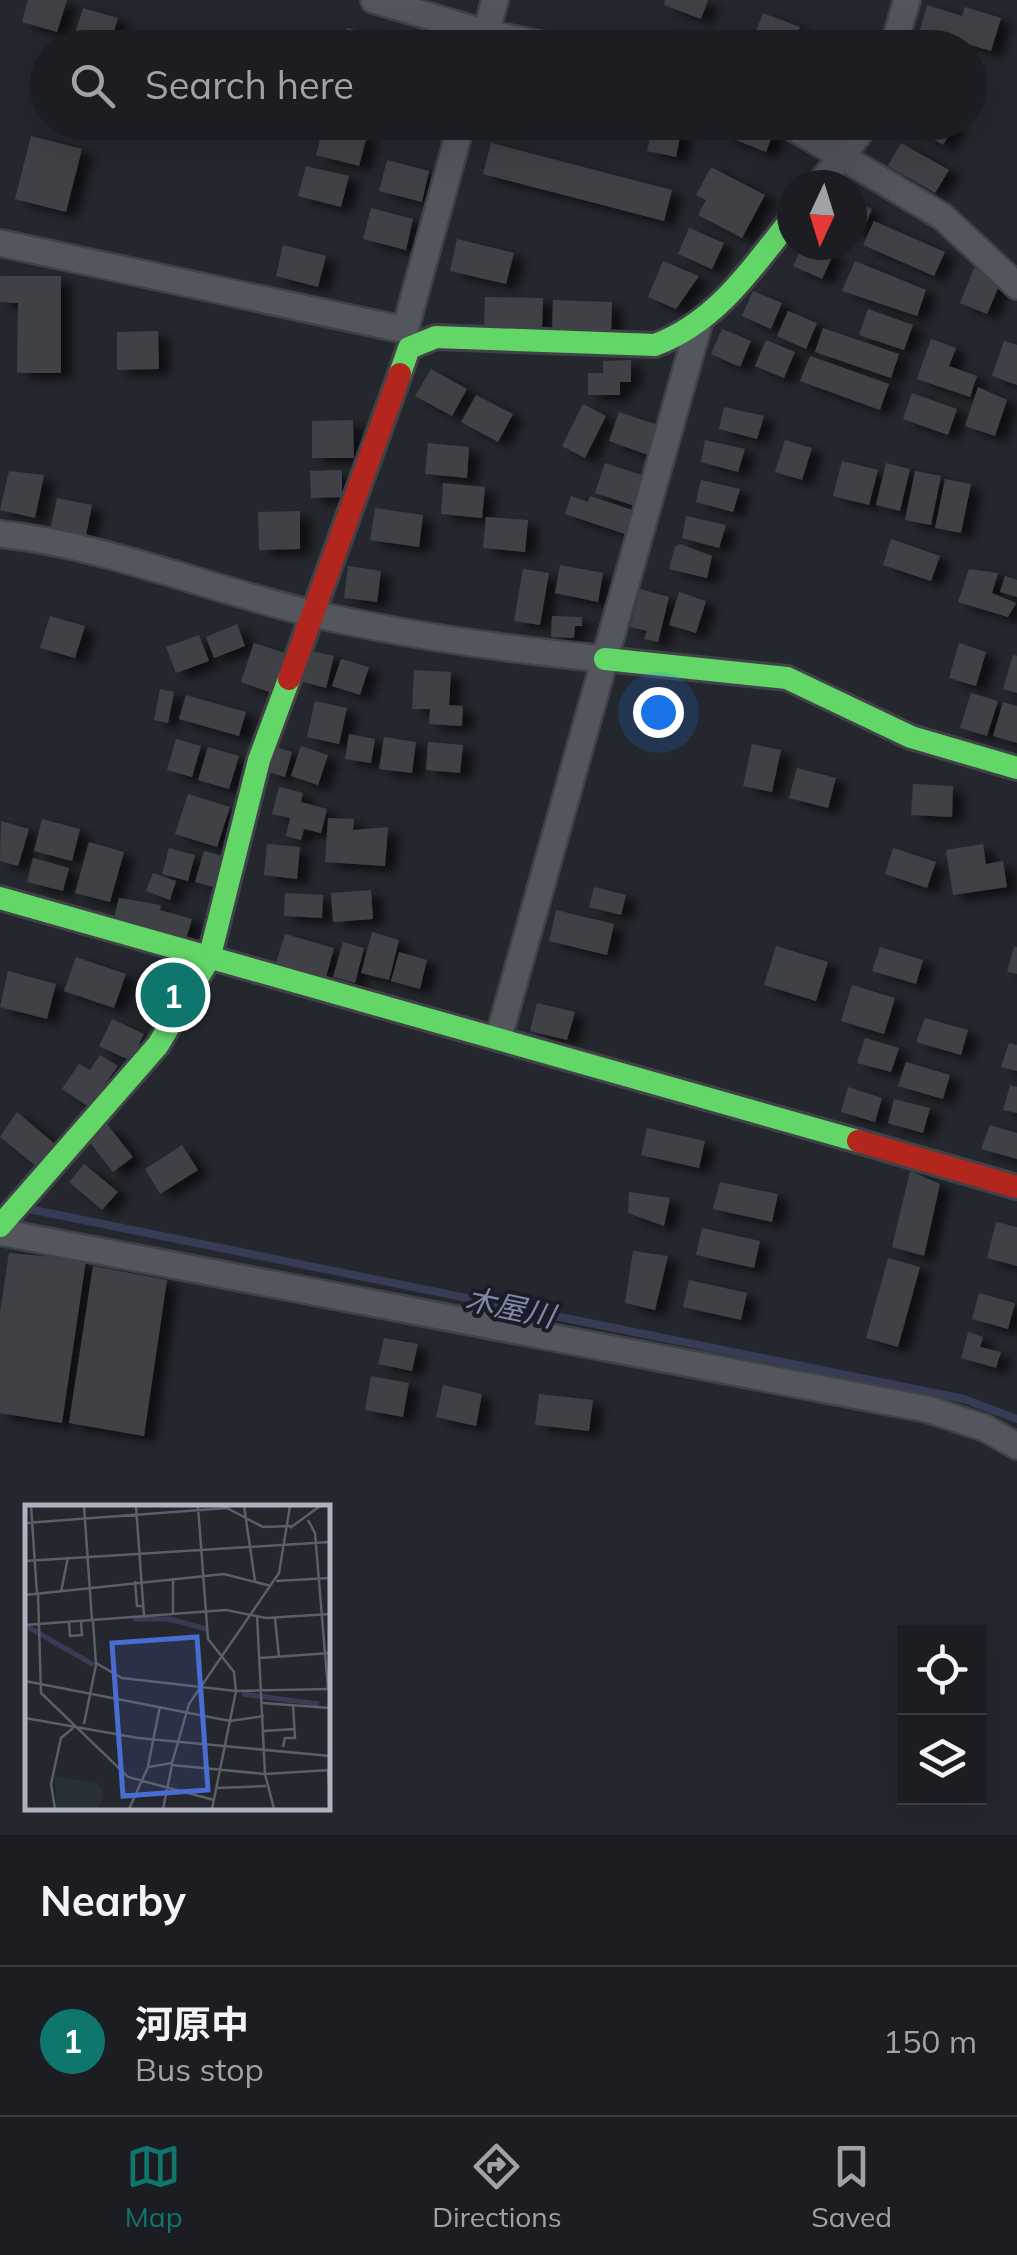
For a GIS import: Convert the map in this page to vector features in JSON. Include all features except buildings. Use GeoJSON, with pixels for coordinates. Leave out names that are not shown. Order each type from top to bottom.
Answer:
{"type":"FeatureCollection","features":[{"type":"Feature","properties":{"kind":"street"},"geometry":{"type":"LineString","coordinates":[[374,0],[456,30]]}},
{"type":"Feature","properties":{"kind":"street"},"geometry":{"type":"LineString","coordinates":[[487,30],[495,0]]}},
{"type":"Feature","properties":{"kind":"street"},"geometry":{"type":"LineString","coordinates":[[899,30],[907,0]]}},
{"type":"Feature","properties":{"kind":"street"},"geometry":{"type":"LineString","coordinates":[[0,1229],[158,1045],[208,958],[259,760],[414,336],[458,140]]}},
{"type":"Feature","properties":{"kind":"street"},"geometry":{"type":"LineString","coordinates":[[815,140],[942,217],[1017,286]]}},
{"type":"Feature","properties":{"kind":"street"},"geometry":{"type":"LineString","coordinates":[[831,170],[855,140]]}},
{"type":"Feature","properties":{"kind":"street"},"geometry":{"type":"LineString","coordinates":[[498,1036],[698,327],[777,235]]}},
{"type":"Feature","properties":{"kind":"street"},"geometry":{"type":"LineString","coordinates":[[0,243],[414,336],[655,346],[698,327]]}},
{"type":"Feature","properties":{"kind":"street"},"geometry":{"type":"LineString","coordinates":[[0,534],[58,540],[310,613],[471,645],[787,678],[910,737],[1017,768]]}},
{"type":"Feature","properties":{"kind":"street"},"geometry":{"type":"LineString","coordinates":[[0,898],[1017,1186]]}},
{"type":"Feature","properties":{"kind":"street"},"geometry":{"type":"LineString","coordinates":[[0,1229],[926,1410],[985,1428],[1017,1446]]}},
{"type":"Feature","properties":{"kind":"waterway","name":"木屋川"},"geometry":{"type":"LineString","coordinates":[[29,1209],[964,1399],[1017,1419]]}},
{"type":"Feature","properties":{"kind":"traffic: fast"},"geometry":{"type":"LineString","coordinates":[[400,374],[409,348],[436,337],[655,345],[677,335],[715,308],[777,237]]}},
{"type":"Feature","properties":{"kind":"traffic: fast"},"geometry":{"type":"LineString","coordinates":[[605,659],[787,678],[911,737],[1017,768]]}},
{"type":"Feature","properties":{"kind":"traffic: fast"},"geometry":{"type":"LineString","coordinates":[[0,1226],[158,1045],[209,959],[259,760],[289,679]]}},
{"type":"Feature","properties":{"kind":"traffic: fast"},"geometry":{"type":"LineString","coordinates":[[0,898],[858,1141]]}},
{"type":"Feature","properties":{"kind":"traffic: jam"},"geometry":{"type":"LineString","coordinates":[[289,679],[400,374]]}},
{"type":"Feature","properties":{"kind":"traffic: jam"},"geometry":{"type":"LineString","coordinates":[[858,1141],[1017,1187]]}},
{"type":"Feature","properties":{"kind":"place","name":"河原中"},"geometry":{"type":"Point","coordinates":[173,995]}}]}
